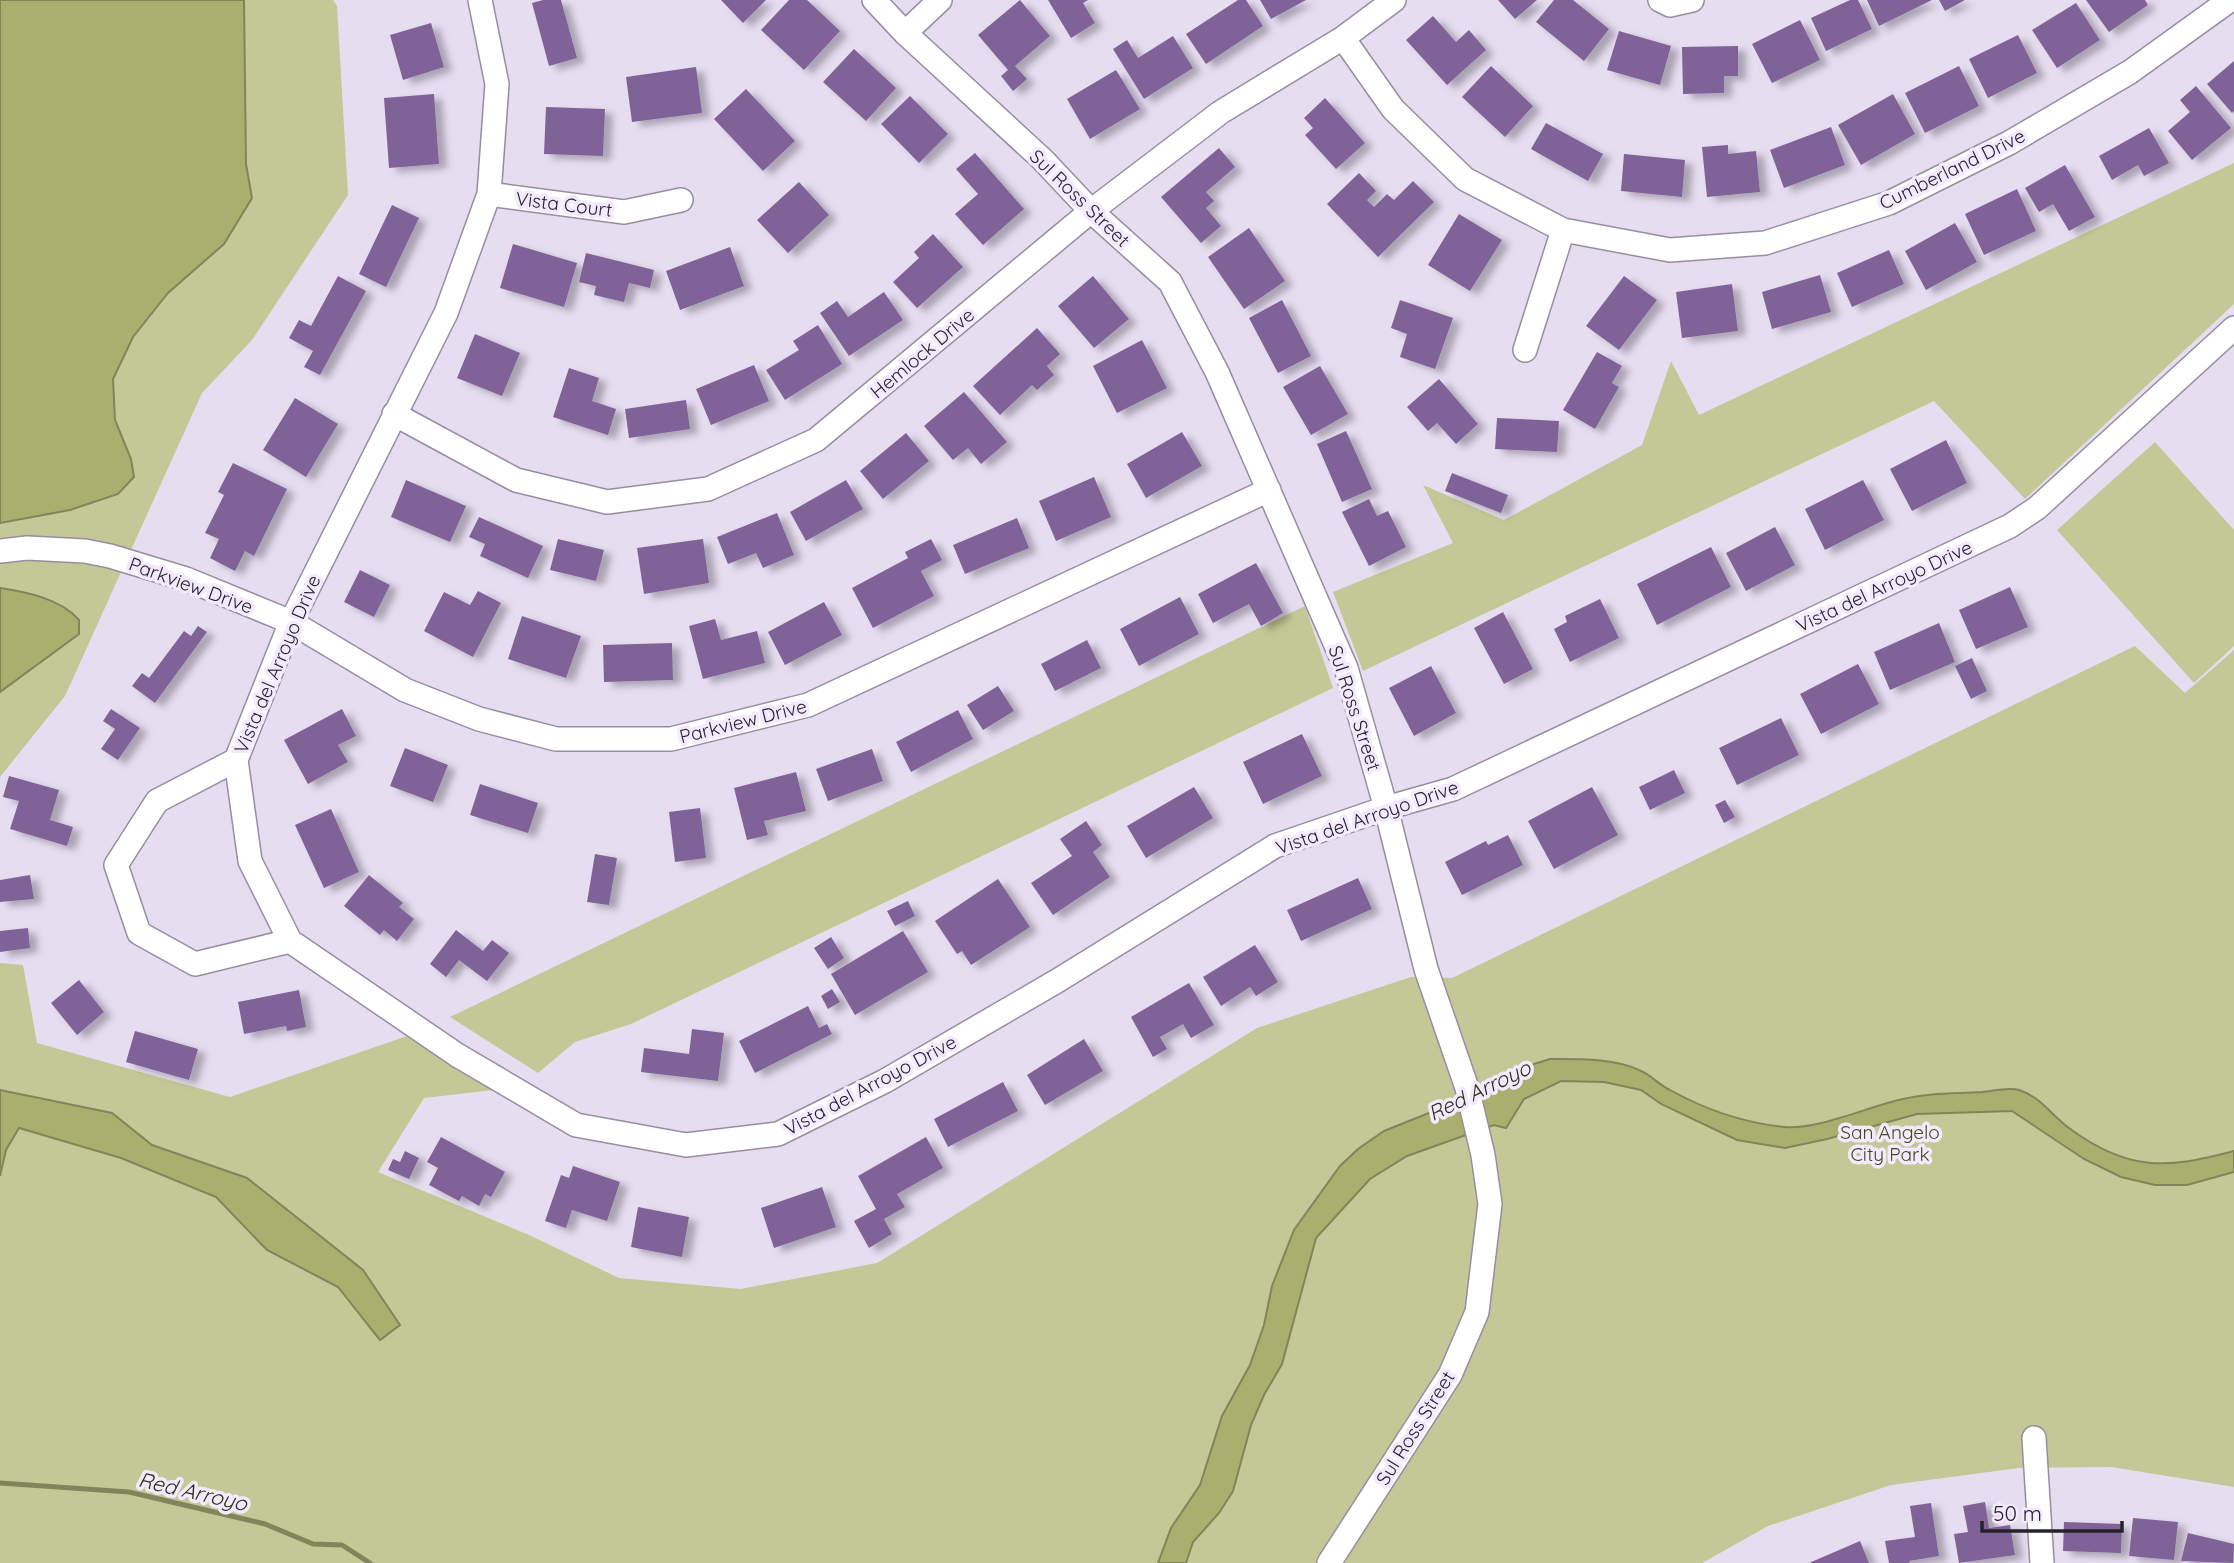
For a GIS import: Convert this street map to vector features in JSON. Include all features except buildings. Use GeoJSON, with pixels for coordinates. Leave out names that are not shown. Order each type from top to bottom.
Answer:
{"type":"FeatureCollection","features":[{"type":"Feature","properties":{"kind":"street","name":"Vista del Arroyo Drive"},"geometry":{"type":"LineString","coordinates":[[480,0],[497,84],[489,194],[446,313],[291,622],[236,760],[250,861],[290,941],[457,1055],[576,1125],[686,1145],[778,1134],[885,1081],[1057,981],[1275,846],[1385,808],[1453,789],[2010,526],[2037,508],[2234,328]]}},
{"type":"Feature","properties":{"kind":"street","name":"Sul Ross Street"},"geometry":{"type":"LineString","coordinates":[[874,0],[905,33],[1042,160],[1091,211],[1170,282],[1217,372],[1346,668],[1426,969],[1467,1088],[1483,1156],[1490,1204],[1477,1312],[1450,1375],[1329,1563]]}},
{"type":"Feature","properties":{"kind":"street"},"geometry":{"type":"LineString","coordinates":[[905,33],[940,0]]}},
{"type":"Feature","properties":{"kind":"street","name":"Hemlock Drive"},"geometry":{"type":"LineString","coordinates":[[394,414],[516,480],[607,502],[708,489],[816,440],[1091,211],[1221,111],[1343,38],[1394,0]]}},
{"type":"Feature","properties":{"kind":"street"},"geometry":{"type":"LineString","coordinates":[[1660,0],[1670,5],[1692,0]]}},
{"type":"Feature","properties":{"kind":"street","name":"Cumberland Drive"},"geometry":{"type":"LineString","coordinates":[[1343,38],[1393,109],[1465,179],[1563,230],[1670,250],[1765,243],[1889,203],[2009,143],[2108,85],[2230,0]]}},
{"type":"Feature","properties":{"kind":"street","name":"Vista Court"},"geometry":{"type":"LineString","coordinates":[[489,194],[624,212],[681,200]]}},
{"type":"Feature","properties":{"kind":"street"},"geometry":{"type":"LineString","coordinates":[[1525,350],[1563,230]]}},
{"type":"Feature","properties":{"kind":"street","name":"Parkview Drive"},"geometry":{"type":"LineString","coordinates":[[0,551],[55,549],[110,556],[186,579],[291,622],[405,690],[479,719],[556,739],[671,739],[808,705],[1269,490]]}},
{"type":"Feature","properties":{"kind":"street"},"geometry":{"type":"LineString","coordinates":[[236,760],[157,801],[116,865],[139,933],[195,964],[290,941]]}},
{"type":"Feature","properties":{"kind":"street"},"geometry":{"type":"LineString","coordinates":[[2034,1438],[2042,1563]]}},
{"type":"Feature","properties":{"kind":"green space"},"geometry":{"type":"Polygon","coordinates":[[[0,0],[333,0],[337,6],[348,195],[252,340],[202,393],[65,696],[0,777],[0,0]]]}},
{"type":"Feature","properties":{"kind":"green space"},"geometry":{"type":"Polygon","coordinates":[[[2234,163],[2234,304],[2025,499],[1934,401],[1363,671],[1333,592],[1453,543],[1423,485],[1504,520],[1642,445],[1671,361],[1699,415],[2234,163]]]}},
{"type":"Feature","properties":{"kind":"green space"},"geometry":{"type":"Polygon","coordinates":[[[2155,442],[2234,530],[2234,646],[2194,683],[2057,530],[2155,442]]]}},
{"type":"Feature","properties":{"kind":"green space"},"geometry":{"type":"Polygon","coordinates":[[[1305,606],[1333,688],[631,1024],[575,1042],[538,1073],[450,1017],[1305,606]]]}},
{"type":"Feature","properties":{"kind":"green space","name":"San Angelo City Park"},"geometry":{"type":"Polygon","coordinates":[[[2135,646],[2185,693],[2234,650],[2234,1487],[2112,1467],[2019,1468],[1891,1485],[1768,1526],[1702,1563],[0,1563],[0,963],[23,965],[37,1043],[230,1097],[410,1035],[493,1090],[424,1098],[378,1172],[529,1235],[619,1278],[741,1289],[877,1263],[1257,1028],[1411,977],[1452,978],[2135,646]]]}},
{"type":"Feature","properties":{"kind":"shaded area"},"geometry":{"type":"Polygon","coordinates":[[[0,0],[244,0],[246,164],[252,198],[224,244],[168,293],[133,337],[113,379],[115,420],[131,459],[134,477],[118,494],[70,510],[0,523],[0,0]]]}},
{"type":"Feature","properties":{"kind":"shaded area"},"geometry":{"type":"Polygon","coordinates":[[[0,588],[32,594],[63,607],[79,620],[79,634],[0,692],[0,588]]]}},
{"type":"Feature","properties":{"kind":"shaded area"},"geometry":{"type":"Polygon","coordinates":[[[1550,1059],[1595,1060],[1629,1066],[1666,1088],[1711,1109],[1740,1119],[1785,1127],[1813,1125],[1913,1097],[2015,1089],[2034,1097],[2069,1128],[2110,1153],[2148,1163],[2168,1163],[2234,1151],[2234,1172],[2187,1185],[2155,1185],[2121,1177],[2084,1159],[2012,1111],[1917,1114],[1785,1148],[1737,1140],[1661,1104],[1641,1090],[1604,1082],[1561,1081],[1524,1099],[1506,1128],[1494,1125],[1407,1156],[1370,1179],[1316,1238],[1282,1364],[1251,1425],[1233,1491],[1219,1513],[1193,1542],[1186,1563],[1158,1563],[1171,1528],[1200,1485],[1222,1416],[1250,1365],[1264,1325],[1272,1286],[1294,1230],[1340,1166],[1384,1131],[1488,1092],[1534,1064],[1550,1059]]]}},
{"type":"Feature","properties":{"kind":"shaded area"},"geometry":{"type":"Polygon","coordinates":[[[0,1090],[112,1113],[152,1145],[247,1178],[363,1270],[400,1325],[380,1340],[338,1287],[267,1250],[216,1197],[121,1158],[19,1128],[6,1150],[0,1176],[0,1090]]]}},
{"type":"Feature","properties":{"kind":"waterway","name":"Red Arroyo"},"geometry":{"type":"LineString","coordinates":[[0,1483],[129,1492],[265,1524],[313,1544],[342,1545],[370,1563]]}}]}
